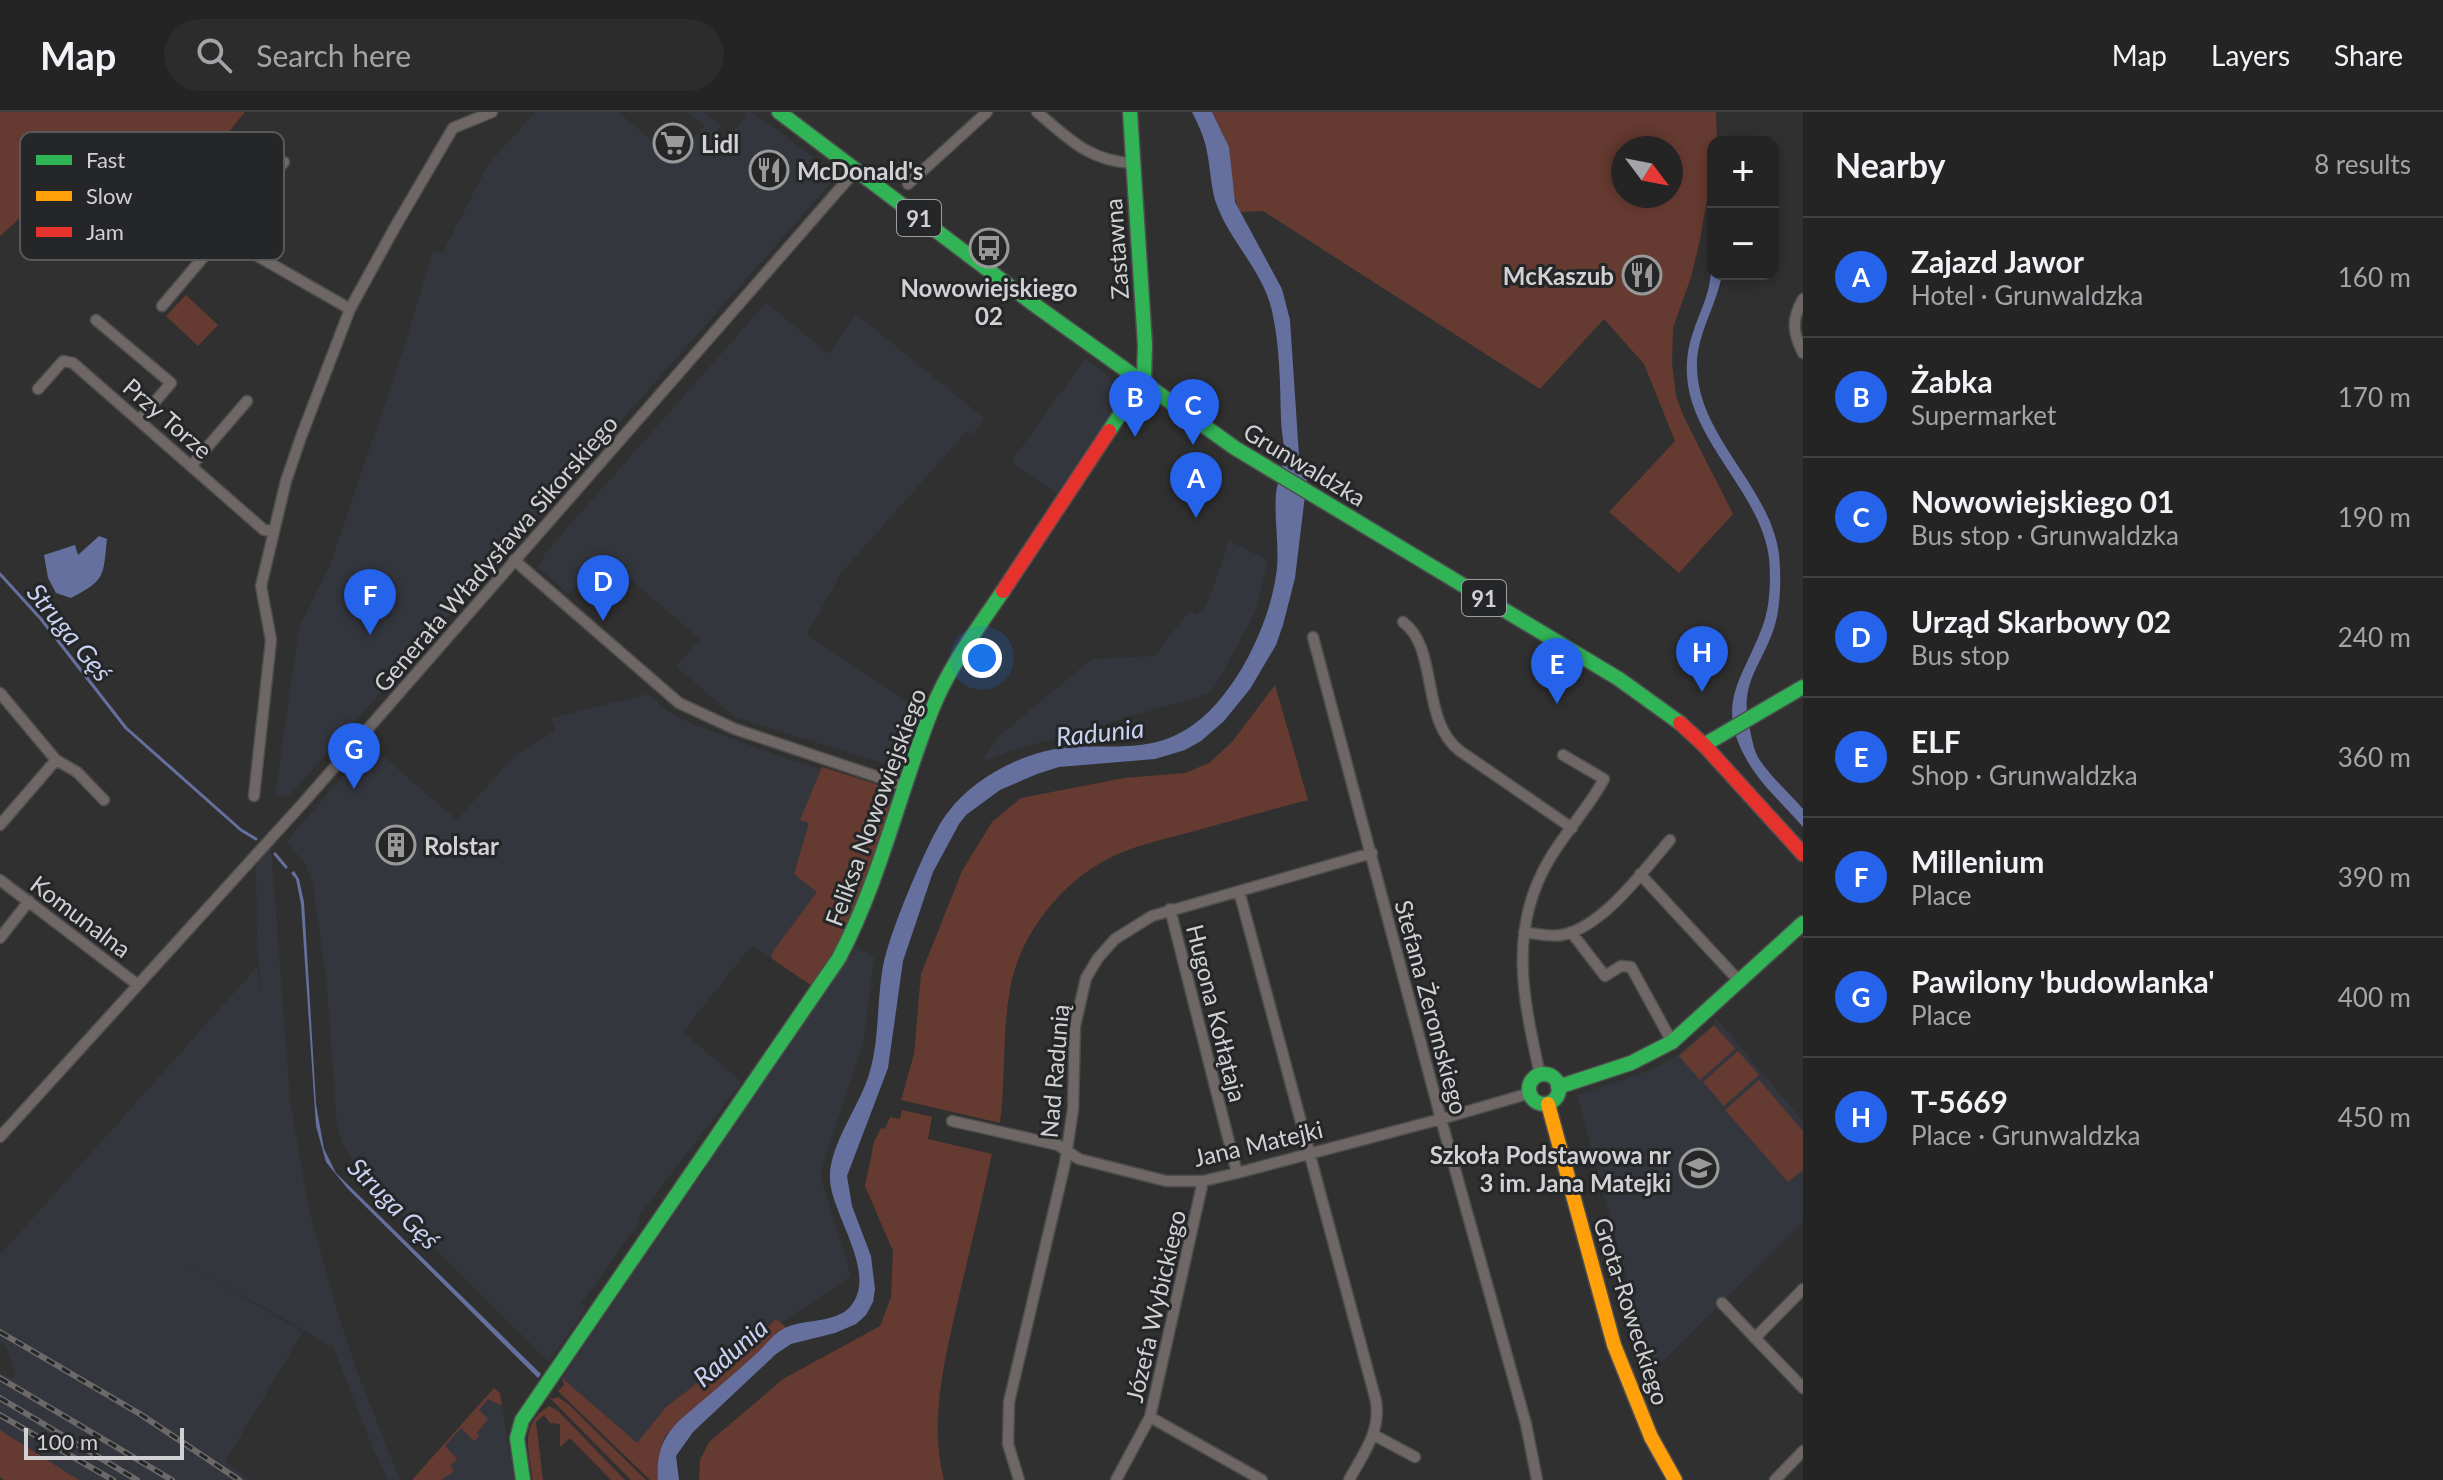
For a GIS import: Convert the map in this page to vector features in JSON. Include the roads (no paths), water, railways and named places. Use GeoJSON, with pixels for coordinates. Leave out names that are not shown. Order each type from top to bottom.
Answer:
{"type":"FeatureCollection","features":[{"type":"Feature","properties":{"kind":"street"},"geometry":{"type":"LineString","coordinates":[[254,796],[271,640],[261,586],[273,531],[301,437],[350,309],[453,128],[492,112]]}},
{"type":"Feature","properties":{"kind":"street","name":"Grunwaldzka"},"geometry":{"type":"LineString","coordinates":[[779,112],[1141,383],[1235,448],[1619,679],[1679,722],[1704,745],[1803,854]]}},
{"type":"Feature","properties":{"kind":"street"},"geometry":{"type":"LineString","coordinates":[[908,184],[987,112]]}},
{"type":"Feature","properties":{"kind":"street"},"geometry":{"type":"LineString","coordinates":[[1037,112],[1050,116],[1092,155],[1133,163]]}},
{"type":"Feature","properties":{"kind":"street","name":"Zastawna"},"geometry":{"type":"LineString","coordinates":[[1130,112],[1145,360],[1141,383]]}},
{"type":"Feature","properties":{"kind":"street","name":"Generała Władysława Sikorskiego"},"geometry":{"type":"LineString","coordinates":[[0,1137],[324,779],[856,170]]}},
{"type":"Feature","properties":{"kind":"street"},"geometry":{"type":"LineString","coordinates":[[162,306],[200,260]]}},
{"type":"Feature","properties":{"kind":"street"},"geometry":{"type":"LineString","coordinates":[[265,260],[350,309]]}},
{"type":"Feature","properties":{"kind":"street"},"geometry":{"type":"LineString","coordinates":[[1803,299],[1794,319],[1794,329],[1803,353]]}},
{"type":"Feature","properties":{"kind":"street"},"geometry":{"type":"LineString","coordinates":[[96,320],[171,383],[140,419]]}},
{"type":"Feature","properties":{"kind":"street","name":"Przy Torze"},"geometry":{"type":"LineString","coordinates":[[38,389],[63,361],[73,363],[264,530],[273,531]]}},
{"type":"Feature","properties":{"kind":"street","name":"Feliksa Nowowiejskiego"},"geometry":{"type":"LineString","coordinates":[[523,1480],[517,1438],[522,1420],[839,958],[859,920],[934,704],[959,657],[1141,383]]}},
{"type":"Feature","properties":{"kind":"street"},"geometry":{"type":"LineString","coordinates":[[192,465],[247,401]]}},
{"type":"Feature","properties":{"kind":"street"},"geometry":{"type":"LineString","coordinates":[[514,560],[679,703],[735,729],[905,786]]}},
{"type":"Feature","properties":{"kind":"street"},"geometry":{"type":"LineString","coordinates":[[1403,622],[1417,636],[1444,736],[1460,751],[1572,828]]}},
{"type":"Feature","properties":{"kind":"street","name":"Stefana Żeromskiego"},"geometry":{"type":"LineString","coordinates":[[1313,637],[1526,1424],[1537,1480]]}},
{"type":"Feature","properties":{"kind":"street"},"geometry":{"type":"LineString","coordinates":[[1704,745],[1803,687]]}},
{"type":"Feature","properties":{"kind":"street"},"geometry":{"type":"LineString","coordinates":[[0,693],[56,760],[77,772],[104,800]]}},
{"type":"Feature","properties":{"kind":"street"},"geometry":{"type":"LineString","coordinates":[[1540,1075],[1522,977],[1524,932],[1538,881],[1604,779],[1563,755]]}},
{"type":"Feature","properties":{"kind":"street"},"geometry":{"type":"LineString","coordinates":[[0,825],[56,760]]}},
{"type":"Feature","properties":{"kind":"street"},"geometry":{"type":"LineString","coordinates":[[1524,932],[1547,935],[1571,932],[1607,910],[1670,840]]}},
{"type":"Feature","properties":{"kind":"street","name":"Nad Radunią"},"geometry":{"type":"LineString","coordinates":[[1019,1480],[1008,1444],[1009,1402],[1067,1151],[1073,1109],[1075,1026],[1086,978],[1115,939],[1142,921],[1170,909],[1372,853]]}},
{"type":"Feature","properties":{"kind":"street"},"geometry":{"type":"LineString","coordinates":[[1640,874],[1739,981]]}},
{"type":"Feature","properties":{"kind":"street","name":"Komunalna"},"geometry":{"type":"LineString","coordinates":[[0,880],[138,985]]}},
{"type":"Feature","properties":{"kind":"street"},"geometry":{"type":"LineString","coordinates":[[1239,891],[1376,1401],[1374,1435],[1349,1480]]}},
{"type":"Feature","properties":{"kind":"street"},"geometry":{"type":"LineString","coordinates":[[0,938],[29,901]]}},
{"type":"Feature","properties":{"kind":"street","name":"Hugona Kołłątaja"},"geometry":{"type":"LineString","coordinates":[[1170,909],[1237,1173]]}},
{"type":"Feature","properties":{"kind":"street"},"geometry":{"type":"LineString","coordinates":[[1558,1087],[1621,1068],[1672,1042],[1803,923]]}},
{"type":"Feature","properties":{"kind":"street"},"geometry":{"type":"LineString","coordinates":[[1571,932],[1605,976],[1621,966],[1631,967],[1672,1042]]}},
{"type":"Feature","properties":{"kind":"street"},"geometry":{"type":"LineString","coordinates":[[1540,1075],[1551,1077],[1558,1087],[1558,1095],[1548,1104],[1535,1101],[1530,1093],[1531,1082],[1540,1075]]}},
{"type":"Feature","properties":{"kind":"street","name":"Jana Matejki"},"geometry":{"type":"LineString","coordinates":[[952,1121],[1058,1145],[1079,1159],[1166,1181],[1203,1181],[1530,1093]]}},
{"type":"Feature","properties":{"kind":"street","name":"Grota-Roweckiego"},"geometry":{"type":"LineString","coordinates":[[1548,1104],[1622,1368],[1642,1419],[1675,1480]]}},
{"type":"Feature","properties":{"kind":"street","name":"Józefa Wybickiego"},"geometry":{"type":"LineString","coordinates":[[1116,1480],[1150,1417],[1203,1181]]}},
{"type":"Feature","properties":{"kind":"street"},"geometry":{"type":"LineString","coordinates":[[1755,1338],[1803,1289]]}},
{"type":"Feature","properties":{"kind":"street"},"geometry":{"type":"LineString","coordinates":[[1722,1303],[1803,1388]]}},
{"type":"Feature","properties":{"kind":"street"},"geometry":{"type":"LineString","coordinates":[[1150,1417],[1262,1480]]}},
{"type":"Feature","properties":{"kind":"street"},"geometry":{"type":"LineString","coordinates":[[1374,1435],[1415,1457]]}},
{"type":"Feature","properties":{"kind":"street"},"geometry":{"type":"LineString","coordinates":[[1775,1480],[1803,1451]]}},
{"type":"Feature","properties":{"kind":"water"},"geometry":{"type":"Polygon","coordinates":[[[1192,112],[1212,112],[1229,147],[1235,202],[1282,289],[1290,320],[1299,456],[1307,479],[1295,578],[1276,645],[1250,689],[1224,721],[1201,741],[1185,750],[1155,759],[1059,767],[1037,774],[1000,790],[966,815],[959,824],[933,872],[903,961],[888,1068],[847,1176],[852,1206],[871,1256],[875,1289],[873,1302],[866,1315],[856,1324],[835,1333],[791,1344],[776,1354],[693,1432],[676,1456],[679,1480],[658,1480],[662,1447],[680,1420],[778,1332],[795,1324],[836,1316],[850,1307],[858,1294],[857,1262],[833,1194],[831,1167],[839,1139],[870,1071],[882,972],[889,943],[915,875],[946,815],[960,798],[988,776],[1037,753],[1071,747],[1139,745],[1178,734],[1215,705],[1245,663],[1257,639],[1277,568],[1276,493],[1284,452],[1277,338],[1268,296],[1215,200],[1205,143],[1192,112]]]}},
{"type":"Feature","properties":{"kind":"water"},"geometry":{"type":"Polygon","coordinates":[[[1710,280],[1720,280],[1698,355],[1700,392],[1721,439],[1763,506],[1773,529],[1780,562],[1776,621],[1750,685],[1747,713],[1757,756],[1803,809],[1803,827],[1754,771],[1738,741],[1733,723],[1735,691],[1765,618],[1770,566],[1763,534],[1753,511],[1700,423],[1691,400],[1688,355],[1710,280]]]}},
{"type":"Feature","properties":{"kind":"water"},"geometry":{"type":"Polygon","coordinates":[[[99,536],[107,539],[101,576],[71,598],[56,593],[48,578],[44,555],[75,545],[78,555],[99,536]]]}},
{"type":"Feature","properties":{"kind":"water"},"geometry":{"type":"Polygon","coordinates":[[[294,871],[304,902],[316,1104],[324,1149],[336,1173],[541,1374],[538,1378],[348,1189],[326,1162],[316,1126],[301,904],[296,879],[291,873],[294,871]]]}},
{"type":"Feature","properties":{"kind":"waterway","name":"Struga Gęś"},"geometry":{"type":"LineString","coordinates":[[0,574],[41,619],[126,728],[241,830],[256,839]]}},
{"type":"Feature","properties":{"kind":"waterway","name":"Struga Gęś"},"geometry":{"type":"LineString","coordinates":[[275,854],[286,867]]}},
{"type":"Feature","properties":{"kind":"railway"},"geometry":{"type":"LineString","coordinates":[[0,1332],[140,1414],[239,1480]]}},
{"type":"Feature","properties":{"kind":"railway"},"geometry":{"type":"LineString","coordinates":[[0,1378],[172,1480]]}},
{"type":"Feature","properties":{"kind":"railway"},"geometry":{"type":"LineString","coordinates":[[0,1398],[137,1480]]}},
{"type":"Feature","properties":{"kind":"railway"},"geometry":{"type":"LineString","coordinates":[[0,1415],[113,1480]]}},
{"type":"Feature","properties":{"kind":"place","name":"Lidl"},"geometry":{"type":"Point","coordinates":[673,143]}},
{"type":"Feature","properties":{"kind":"place","name":"McDonald's"},"geometry":{"type":"Point","coordinates":[769,170]}},
{"type":"Feature","properties":{"kind":"place","name":"Nowowiejskiego 02"},"geometry":{"type":"Point","coordinates":[989,248]}},
{"type":"Feature","properties":{"kind":"place","name":"McKaszub"},"geometry":{"type":"Point","coordinates":[1642,275]}},
{"type":"Feature","properties":{"kind":"place","name":"Żabka"},"geometry":{"type":"Point","coordinates":[1135,437]}},
{"type":"Feature","properties":{"kind":"place","name":"Nowowiejskiego 01"},"geometry":{"type":"Point","coordinates":[1193,445]}},
{"type":"Feature","properties":{"kind":"place","name":"Zajazd Jawor"},"geometry":{"type":"Point","coordinates":[1196,518]}},
{"type":"Feature","properties":{"kind":"place","name":"Urząd Skarbowy 02"},"geometry":{"type":"Point","coordinates":[603,621]}},
{"type":"Feature","properties":{"kind":"place","name":"Millenium"},"geometry":{"type":"Point","coordinates":[370,635]}},
{"type":"Feature","properties":{"kind":"place","name":"T-5669"},"geometry":{"type":"Point","coordinates":[1702,692]}},
{"type":"Feature","properties":{"kind":"place","name":"ELF"},"geometry":{"type":"Point","coordinates":[1557,704]}},
{"type":"Feature","properties":{"kind":"place","name":"Pawilony 'budowlanka'"},"geometry":{"type":"Point","coordinates":[354,789]}},
{"type":"Feature","properties":{"kind":"place","name":"Rolstar"},"geometry":{"type":"Point","coordinates":[396,845]}},
{"type":"Feature","properties":{"kind":"place","name":"Szkoła Podstawowa nr 3 im. Jana Matejki"},"geometry":{"type":"Point","coordinates":[1699,1168]}},
{"type":"Feature","properties":{"kind":"water label","name":"Radunia"},"geometry":{"type":"Point","coordinates":[1100,732]}},
{"type":"Feature","properties":{"kind":"water label","name":"Radunia"},"geometry":{"type":"Point","coordinates":[730,1352]}}]}
